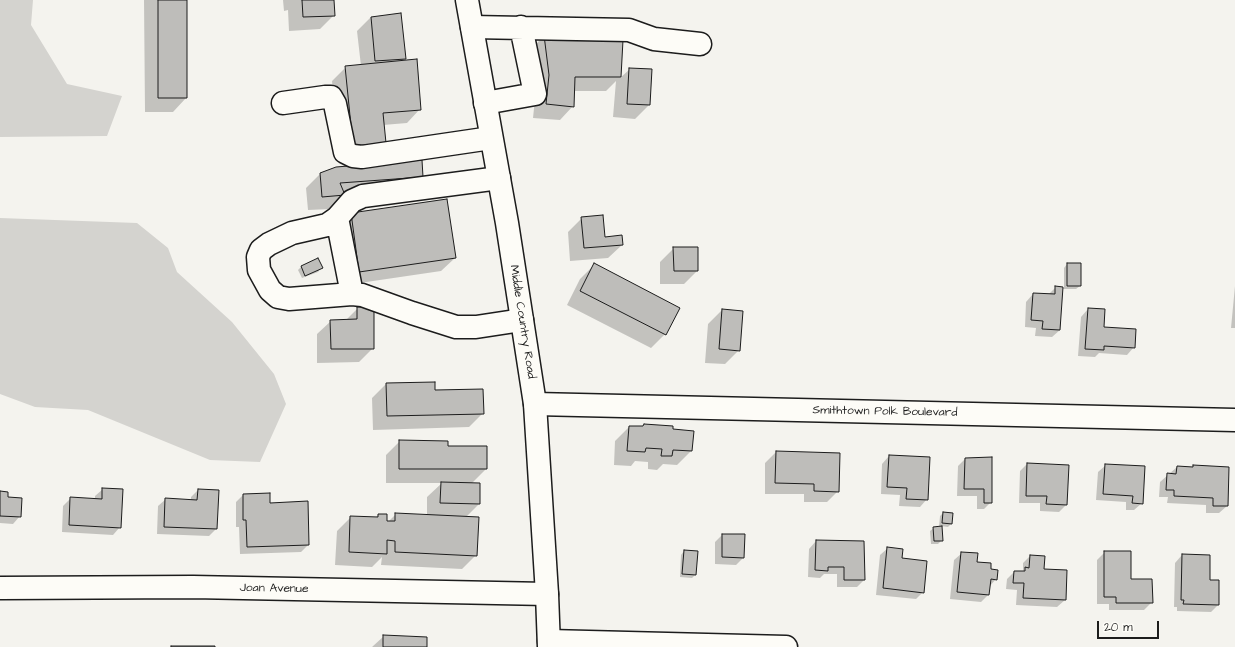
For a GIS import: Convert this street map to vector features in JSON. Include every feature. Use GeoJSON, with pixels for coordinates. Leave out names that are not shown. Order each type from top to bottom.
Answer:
{"type":"FeatureCollection","features":[{"type":"Feature","properties":{"kind":"street","name":"Middle Country Road"},"geometry":{"type":"LineString","coordinates":[[467,0],[499,178],[535,404],[549,644]]}},
{"type":"Feature","properties":{"kind":"street"},"geometry":{"type":"LineString","coordinates":[[472,27],[628,30],[654,39],[700,44]]}},
{"type":"Feature","properties":{"kind":"street"},"geometry":{"type":"LineString","coordinates":[[485,103],[534,94],[521,28]]}},
{"type":"Feature","properties":{"kind":"street"},"geometry":{"type":"LineString","coordinates":[[283,103],[325,97],[331,98],[335,104],[345,152],[354,156],[362,157],[491,138]]}},
{"type":"Feature","properties":{"kind":"street"},"geometry":{"type":"LineString","coordinates":[[499,178],[363,196],[352,201],[337,218],[327,225],[292,233],[269,244],[261,250],[258,257],[259,270],[270,290],[278,297],[289,299],[352,294],[362,295],[456,327],[476,327],[522,320]]}},
{"type":"Feature","properties":{"kind":"street"},"geometry":{"type":"LineString","coordinates":[[337,218],[352,294]]}},
{"type":"Feature","properties":{"kind":"street","name":"Smithtown Polk Boulevard"},"geometry":{"type":"LineString","coordinates":[[535,404],[1235,420]]}},
{"type":"Feature","properties":{"kind":"street","name":"Joan Avenue"},"geometry":{"type":"LineString","coordinates":[[0,588],[193,587],[547,594]]}},
{"type":"Feature","properties":{"kind":"street"},"geometry":{"type":"LineString","coordinates":[[549,644],[786,647]]}},
{"type":"Feature","properties":{"kind":"shaded area"},"geometry":{"type":"Polygon","coordinates":[[[0,0],[33,0],[31,25],[67,84],[122,96],[107,136],[0,137],[0,0]]]}},
{"type":"Feature","properties":{"kind":"shaded area"},"geometry":{"type":"Polygon","coordinates":[[[0,218],[137,223],[168,248],[177,272],[232,322],[274,374],[286,404],[260,462],[210,460],[88,410],[35,407],[0,394],[0,218]]]}},
{"type":"Feature","properties":{"kind":"building"},"geometry":{"type":"Polygon","coordinates":[[[158,0],[187,0],[187,98],[158,98],[158,0]]]}},
{"type":"Feature","properties":{"kind":"building"},"geometry":{"type":"Polygon","coordinates":[[[302,0],[334,0],[335,16],[303,17],[302,0]]]}},
{"type":"Feature","properties":{"kind":"building"},"geometry":{"type":"Polygon","coordinates":[[[401,13],[406,59],[375,61],[371,17],[401,13]]]}},
{"type":"Feature","properties":{"kind":"building"},"geometry":{"type":"Polygon","coordinates":[[[544,35],[623,40],[621,77],[575,77],[574,107],[546,104],[549,75],[544,35]]]}},
{"type":"Feature","properties":{"kind":"building"},"geometry":{"type":"Polygon","coordinates":[[[417,59],[421,110],[383,113],[386,143],[353,146],[345,66],[417,59]]]}},
{"type":"Feature","properties":{"kind":"building"},"geometry":{"type":"Polygon","coordinates":[[[629,68],[652,69],[650,105],[627,104],[629,68]]]}},
{"type":"Feature","properties":{"kind":"building"},"geometry":{"type":"Polygon","coordinates":[[[422,160],[423,177],[340,183],[345,195],[322,197],[320,173],[336,167],[422,160]]]}},
{"type":"Feature","properties":{"kind":"building"},"geometry":{"type":"Polygon","coordinates":[[[447,199],[456,258],[359,272],[351,213],[447,199]]]}},
{"type":"Feature","properties":{"kind":"building"},"geometry":{"type":"Polygon","coordinates":[[[603,215],[605,237],[622,235],[623,245],[584,248],[581,217],[603,215]]]}},
{"type":"Feature","properties":{"kind":"building"},"geometry":{"type":"Polygon","coordinates":[[[673,247],[698,247],[698,271],[674,271],[673,247]]]}},
{"type":"Feature","properties":{"kind":"building"},"geometry":{"type":"Polygon","coordinates":[[[318,258],[323,268],[305,276],[301,266],[318,258]]]}},
{"type":"Feature","properties":{"kind":"building"},"geometry":{"type":"Polygon","coordinates":[[[594,263],[680,308],[666,335],[580,291],[594,263]]]}},
{"type":"Feature","properties":{"kind":"building"},"geometry":{"type":"Polygon","coordinates":[[[1067,263],[1081,263],[1081,286],[1067,286],[1067,263]]]}},
{"type":"Feature","properties":{"kind":"building"},"geometry":{"type":"Polygon","coordinates":[[[1055,286],[1063,287],[1060,330],[1042,329],[1043,321],[1031,320],[1033,293],[1055,294],[1055,286]]]}},
{"type":"Feature","properties":{"kind":"building"},"geometry":{"type":"Polygon","coordinates":[[[357,307],[374,307],[374,349],[331,349],[330,320],[357,319],[357,307]]]}},
{"type":"Feature","properties":{"kind":"building"},"geometry":{"type":"Polygon","coordinates":[[[1088,308],[1105,309],[1104,327],[1136,329],[1135,348],[1104,346],[1104,350],[1085,349],[1088,308]]]}},
{"type":"Feature","properties":{"kind":"building"},"geometry":{"type":"Polygon","coordinates":[[[722,309],[743,311],[740,351],[719,349],[722,309]]]}},
{"type":"Feature","properties":{"kind":"building"},"geometry":{"type":"Polygon","coordinates":[[[435,382],[435,390],[483,389],[484,414],[387,416],[386,383],[435,382]]]}},
{"type":"Feature","properties":{"kind":"building"},"geometry":{"type":"Polygon","coordinates":[[[644,424],[673,426],[673,429],[694,431],[692,451],[673,450],[672,456],[661,456],[662,449],[646,448],[645,452],[627,451],[629,426],[643,426],[644,424]]]}},
{"type":"Feature","properties":{"kind":"building"},"geometry":{"type":"Polygon","coordinates":[[[399,440],[448,441],[448,446],[487,446],[487,469],[399,469],[399,440]]]}},
{"type":"Feature","properties":{"kind":"building"},"geometry":{"type":"Polygon","coordinates":[[[776,451],[840,453],[839,492],[814,491],[814,484],[775,483],[776,451]]]}},
{"type":"Feature","properties":{"kind":"building"},"geometry":{"type":"Polygon","coordinates":[[[889,455],[930,457],[928,500],[906,499],[907,488],[887,487],[889,455]]]}},
{"type":"Feature","properties":{"kind":"building"},"geometry":{"type":"Polygon","coordinates":[[[992,457],[992,503],[984,503],[984,489],[964,489],[965,458],[992,457]]]}},
{"type":"Feature","properties":{"kind":"building"},"geometry":{"type":"Polygon","coordinates":[[[1027,463],[1069,465],[1067,505],[1046,504],[1047,496],[1026,496],[1027,463]]]}},
{"type":"Feature","properties":{"kind":"building"},"geometry":{"type":"Polygon","coordinates":[[[1105,464],[1145,466],[1143,504],[1132,503],[1133,496],[1103,494],[1105,464]]]}},
{"type":"Feature","properties":{"kind":"building"},"geometry":{"type":"Polygon","coordinates":[[[1193,465],[1229,467],[1228,506],[1213,506],[1213,498],[1174,496],[1174,490],[1166,490],[1167,473],[1176,474],[1177,466],[1193,467],[1193,465]]]}},
{"type":"Feature","properties":{"kind":"building"},"geometry":{"type":"Polygon","coordinates":[[[441,482],[480,483],[480,504],[440,503],[441,482]]]}},
{"type":"Feature","properties":{"kind":"building"},"geometry":{"type":"Polygon","coordinates":[[[102,488],[123,489],[121,528],[69,525],[70,497],[102,499],[102,488]]]}},
{"type":"Feature","properties":{"kind":"building"},"geometry":{"type":"Polygon","coordinates":[[[198,489],[219,490],[217,529],[164,527],[165,498],[197,500],[198,489]]]}},
{"type":"Feature","properties":{"kind":"building"},"geometry":{"type":"Polygon","coordinates":[[[0,491],[8,492],[8,497],[22,498],[21,517],[0,516],[0,491]]]}},
{"type":"Feature","properties":{"kind":"building"},"geometry":{"type":"Polygon","coordinates":[[[270,493],[270,503],[308,501],[309,545],[247,547],[246,520],[243,520],[243,494],[270,493]]]}},
{"type":"Feature","properties":{"kind":"building"},"geometry":{"type":"Polygon","coordinates":[[[943,512],[953,513],[952,524],[942,523],[943,512]]]}},
{"type":"Feature","properties":{"kind":"building"},"geometry":{"type":"Polygon","coordinates":[[[395,513],[479,517],[477,556],[395,552],[395,541],[387,540],[387,554],[349,552],[350,516],[378,517],[378,514],[387,514],[387,521],[395,521],[395,513]]]}},
{"type":"Feature","properties":{"kind":"building"},"geometry":{"type":"Polygon","coordinates":[[[942,526],[943,541],[934,541],[933,527],[942,526]]]}},
{"type":"Feature","properties":{"kind":"building"},"geometry":{"type":"Polygon","coordinates":[[[722,534],[745,534],[744,558],[722,557],[722,534]]]}},
{"type":"Feature","properties":{"kind":"building"},"geometry":{"type":"Polygon","coordinates":[[[816,540],[864,541],[865,580],[844,580],[844,567],[828,567],[828,571],[815,570],[816,540]]]}},
{"type":"Feature","properties":{"kind":"building"},"geometry":{"type":"Polygon","coordinates":[[[887,547],[903,549],[902,558],[927,561],[924,593],[883,588],[887,547]]]}},
{"type":"Feature","properties":{"kind":"building"},"geometry":{"type":"Polygon","coordinates":[[[684,550],[698,551],[696,575],[682,574],[684,550]]]}},
{"type":"Feature","properties":{"kind":"building"},"geometry":{"type":"Polygon","coordinates":[[[1104,551],[1131,551],[1131,579],[1152,579],[1153,603],[1116,603],[1116,597],[1104,597],[1104,551]]]}},
{"type":"Feature","properties":{"kind":"building"},"geometry":{"type":"Polygon","coordinates":[[[961,552],[978,553],[977,562],[991,563],[991,569],[998,570],[997,580],[991,579],[989,595],[957,592],[961,552]]]}},
{"type":"Feature","properties":{"kind":"building"},"geometry":{"type":"Polygon","coordinates":[[[1182,554],[1210,555],[1210,580],[1219,580],[1219,605],[1183,604],[1184,600],[1181,600],[1182,554]]]}},
{"type":"Feature","properties":{"kind":"building"},"geometry":{"type":"Polygon","coordinates":[[[1030,555],[1045,556],[1044,569],[1067,570],[1066,600],[1023,598],[1024,583],[1013,583],[1014,571],[1025,571],[1025,567],[1029,568],[1030,555]]]}},
{"type":"Feature","properties":{"kind":"building"},"geometry":{"type":"Polygon","coordinates":[[[383,635],[427,637],[427,647],[383,647],[383,635]]]}},
{"type":"Feature","properties":{"kind":"building"},"geometry":{"type":"Polygon","coordinates":[[[215,646],[215,647],[171,647],[215,646]]]}}]}
